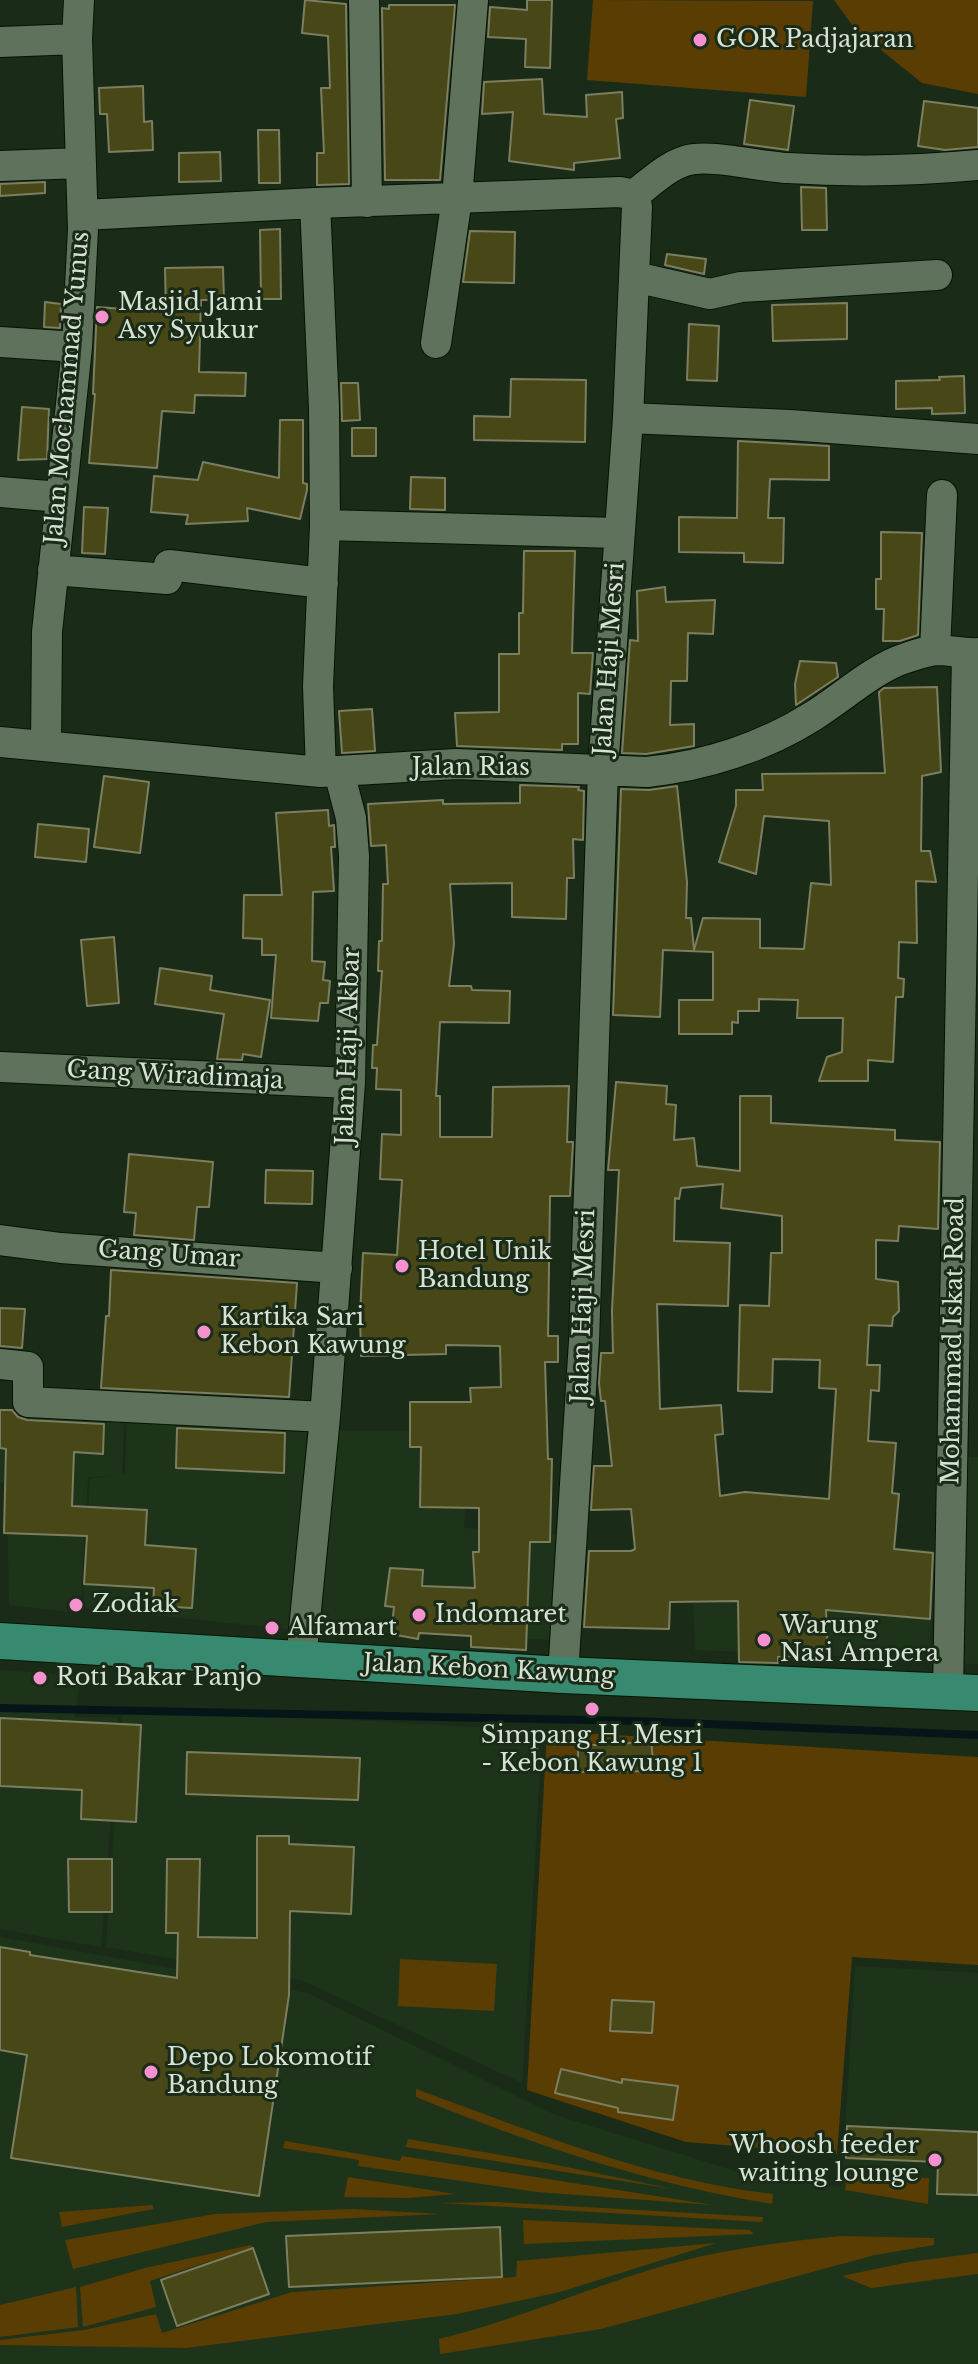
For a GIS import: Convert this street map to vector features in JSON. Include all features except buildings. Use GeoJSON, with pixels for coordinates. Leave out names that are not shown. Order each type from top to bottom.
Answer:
{"type":"FeatureCollection","features":[{"type":"Feature","properties":{"kind":"main road","name":"Jalan Kebon Kawung"},"geometry":{"type":"LineString","coordinates":[[0,1641],[563,1675],[963,1692]]}},
{"type":"Feature","properties":{"kind":"street","name":"Jalan Mochammad Yunus"},"geometry":{"type":"LineString","coordinates":[[46,746],[47,632],[77,347],[83,215],[77,39],[79,0]]}},
{"type":"Feature","properties":{"kind":"street"},"geometry":{"type":"LineString","coordinates":[[364,0],[367,202]]}},
{"type":"Feature","properties":{"kind":"street"},"geometry":{"type":"LineString","coordinates":[[436,343],[457,198],[469,36],[466,1]]}},
{"type":"Feature","properties":{"kind":"street"},"geometry":{"type":"LineString","coordinates":[[0,42],[77,39]]}},
{"type":"Feature","properties":{"kind":"street"},"geometry":{"type":"LineString","coordinates":[[83,215],[315,203],[620,192],[634,195],[666,170],[686,160],[702,159],[786,168],[936,169],[978,165]]}},
{"type":"Feature","properties":{"kind":"street"},"geometry":{"type":"LineString","coordinates":[[0,166],[81,163]]}},
{"type":"Feature","properties":{"kind":"street","name":"Jalan Haji Mesri"},"geometry":{"type":"LineString","coordinates":[[563,1675],[584,1341],[603,769],[628,418],[637,207],[634,195]]}},
{"type":"Feature","properties":{"kind":"street","name":"Jalan Haji Akbar"},"geometry":{"type":"LineString","coordinates":[[301,1660],[325,1417],[350,1083],[354,856],[351,818],[330,772],[318,686],[325,525],[324,408],[315,203]]}},
{"type":"Feature","properties":{"kind":"street"},"geometry":{"type":"LineString","coordinates":[[635,277],[710,294],[741,287],[937,275]]}},
{"type":"Feature","properties":{"kind":"street"},"geometry":{"type":"LineString","coordinates":[[0,342],[77,347]]}},
{"type":"Feature","properties":{"kind":"street"},"geometry":{"type":"LineString","coordinates":[[628,418],[790,425],[978,439]]}},
{"type":"Feature","properties":{"kind":"street"},"geometry":{"type":"LineString","coordinates":[[0,492],[60,497]]}},
{"type":"Feature","properties":{"kind":"street"},"geometry":{"type":"LineString","coordinates":[[942,495],[935,650],[972,654]]}},
{"type":"Feature","properties":{"kind":"street"},"geometry":{"type":"LineString","coordinates":[[325,525],[618,533]]}},
{"type":"Feature","properties":{"kind":"street"},"geometry":{"type":"LineString","coordinates":[[53,570],[167,579],[169,565],[323,583]]}},
{"type":"Feature","properties":{"kind":"street","name":"Jalan Rias"},"geometry":{"type":"LineString","coordinates":[[330,772],[456,764],[647,772],[675,769],[718,759],[772,738],[809,718],[888,665],[935,650]]}},
{"type":"Feature","properties":{"kind":"street","name":"Mohammad Iskat Road"},"geometry":{"type":"LineString","coordinates":[[963,1692],[972,654]]}},
{"type":"Feature","properties":{"kind":"street"},"geometry":{"type":"LineString","coordinates":[[0,742],[330,772]]}},
{"type":"Feature","properties":{"kind":"street","name":"Gang Wiradimaja"},"geometry":{"type":"LineString","coordinates":[[0,1067],[350,1083]]}},
{"type":"Feature","properties":{"kind":"street","name":"Gang Umar"},"geometry":{"type":"LineString","coordinates":[[0,1240],[61,1248],[337,1268]]}},
{"type":"Feature","properties":{"kind":"street"},"geometry":{"type":"LineString","coordinates":[[0,1364],[28,1367],[28,1402],[325,1417]]}},
{"type":"Feature","properties":{"kind":"shaded area","name":"GOR Padjajaran"},"geometry":{"type":"Polygon","coordinates":[[[593,0],[813,1],[806,97],[587,80],[593,0]]]}},
{"type":"Feature","properties":{"kind":"shaded area"},"geometry":{"type":"Polygon","coordinates":[[[834,0],[978,0],[978,94],[922,83],[855,29],[834,0]]]}},
{"type":"Feature","properties":{"kind":"shaded area"},"geometry":{"type":"Polygon","coordinates":[[[0,1412],[124,1415],[122,1475],[125,1475],[127,1417],[308,1420],[289,1629],[83,1608],[90,1479],[112,1475],[88,1477],[80,1613],[9,1605],[7,1484],[0,1483],[0,1412]]]}},
{"type":"Feature","properties":{"kind":"shaded area"},"geometry":{"type":"Polygon","coordinates":[[[333,1431],[470,1431],[464,1528],[563,1535],[558,1640],[311,1629],[333,1431]]]}},
{"type":"Feature","properties":{"kind":"shaded area"},"geometry":{"type":"Polygon","coordinates":[[[962,1457],[978,1457],[978,1664],[957,1663],[962,1457]]]}},
{"type":"Feature","properties":{"kind":"shaded area"},"geometry":{"type":"Polygon","coordinates":[[[690,1506],[779,1537],[935,1551],[929,1660],[695,1650],[690,1506]]]}},
{"type":"Feature","properties":{"kind":"shaded area"},"geometry":{"type":"Polygon","coordinates":[[[0,1670],[81,1676],[74,1717],[118,1718],[101,1947],[0,1929],[0,1670]]]}},
{"type":"Feature","properties":{"kind":"shaded area"},"geometry":{"type":"Polygon","coordinates":[[[123,1707],[542,1731],[522,2083],[304,1981],[106,1947],[123,1707]]]}},
{"type":"Feature","properties":{"kind":"shaded area"},"geometry":{"type":"Polygon","coordinates":[[[547,1731],[978,1757],[978,1965],[852,1957],[837,2154],[686,2142],[527,2090],[547,1731]]]}},
{"type":"Feature","properties":{"kind":"shaded area"},"geometry":{"type":"Polygon","coordinates":[[[0,1937],[307,1993],[555,2115],[757,2178],[842,2187],[855,1966],[978,1973],[978,2364],[0,2364],[0,1937]]]}},
{"type":"Feature","properties":{"kind":"shaded area"},"geometry":{"type":"Polygon","coordinates":[[[400,1959],[497,1964],[494,2011],[398,2006],[400,1959]]]}},
{"type":"Feature","properties":{"kind":"shaded area"},"geometry":{"type":"Polygon","coordinates":[[[416,2089],[636,2166],[681,2178],[773,2194],[772,2204],[726,2196],[591,2161],[416,2097],[416,2089]]]}},
{"type":"Feature","properties":{"kind":"shaded area"},"geometry":{"type":"Polygon","coordinates":[[[408,2139],[547,2163],[673,2189],[406,2147],[408,2139]]]}},
{"type":"Feature","properties":{"kind":"shaded area"},"geometry":{"type":"Polygon","coordinates":[[[285,2141],[400,2161],[402,2156],[713,2205],[537,2192],[358,2166],[359,2160],[283,2148],[285,2141]]]}},
{"type":"Feature","properties":{"kind":"shaded area"},"geometry":{"type":"Polygon","coordinates":[[[847,2175],[929,2178],[928,2204],[845,2190],[847,2175]]]}},
{"type":"Feature","properties":{"kind":"shaded area"},"geometry":{"type":"Polygon","coordinates":[[[348,2177],[455,2194],[407,2198],[344,2197],[348,2177]]]}},
{"type":"Feature","properties":{"kind":"shaded area"},"geometry":{"type":"Polygon","coordinates":[[[496,2202],[763,2217],[762,2222],[440,2203],[496,2202]]]}},
{"type":"Feature","properties":{"kind":"shaded area"},"geometry":{"type":"Polygon","coordinates":[[[153,2205],[153,2209],[62,2227],[59,2212],[153,2205]]]}},
{"type":"Feature","properties":{"kind":"shaded area"},"geometry":{"type":"Polygon","coordinates":[[[352,2209],[442,2214],[266,2222],[73,2269],[65,2240],[215,2214],[352,2209]]]}},
{"type":"Feature","properties":{"kind":"shaded area"},"geometry":{"type":"Polygon","coordinates":[[[523,2220],[749,2230],[754,2234],[524,2244],[523,2220]]]}},
{"type":"Feature","properties":{"kind":"shaded area"},"geometry":{"type":"Polygon","coordinates":[[[841,2236],[934,2238],[934,2245],[875,2255],[601,2329],[440,2354],[439,2339],[497,2323],[666,2265],[753,2247],[841,2236]]]}},
{"type":"Feature","properties":{"kind":"shaded area"},"geometry":{"type":"Polygon","coordinates":[[[716,2243],[560,2292],[457,2314],[186,2348],[0,2345],[0,2340],[84,2330],[156,2314],[162,2333],[292,2292],[516,2277],[517,2261],[716,2243]]]}},
{"type":"Feature","properties":{"kind":"shaded area"},"geometry":{"type":"Polygon","coordinates":[[[253,2247],[150,2281],[156,2307],[83,2327],[80,2287],[145,2268],[253,2247]]]}},
{"type":"Feature","properties":{"kind":"shaded area"},"geometry":{"type":"Polygon","coordinates":[[[978,2253],[978,2274],[871,2288],[842,2276],[909,2262],[978,2253]]]}},
{"type":"Feature","properties":{"kind":"shaded area"},"geometry":{"type":"Polygon","coordinates":[[[76,2287],[78,2327],[0,2337],[0,2305],[76,2287]]]}},
{"type":"Feature","properties":{"kind":"waterway"},"geometry":{"type":"LineString","coordinates":[[0,1708],[635,1721],[978,1735]]}},
{"type":"Feature","properties":{"kind":"place","name":"GOR Padjajaran"},"geometry":{"type":"Point","coordinates":[700,40]}},
{"type":"Feature","properties":{"kind":"place","name":"Masjid Jami Asy Syukur"},"geometry":{"type":"Point","coordinates":[102,317]}},
{"type":"Feature","properties":{"kind":"place","name":"Hotel Unik Bandung"},"geometry":{"type":"Point","coordinates":[402,1266]}},
{"type":"Feature","properties":{"kind":"place","name":"Kartika Sari Kebon Kawung"},"geometry":{"type":"Point","coordinates":[204,1332]}},
{"type":"Feature","properties":{"kind":"place","name":"Zodiak"},"geometry":{"type":"Point","coordinates":[76,1605]}},
{"type":"Feature","properties":{"kind":"place","name":"Indomaret"},"geometry":{"type":"Point","coordinates":[419,1615]}},
{"type":"Feature","properties":{"kind":"place","name":"Alfamart"},"geometry":{"type":"Point","coordinates":[272,1628]}},
{"type":"Feature","properties":{"kind":"place","name":"Warung Nasi Ampera"},"geometry":{"type":"Point","coordinates":[764,1640]}},
{"type":"Feature","properties":{"kind":"place","name":"Roti Bakar Panjo"},"geometry":{"type":"Point","coordinates":[40,1678]}},
{"type":"Feature","properties":{"kind":"place","name":"Simpang H. Mesri - Kebon Kawung 1"},"geometry":{"type":"Point","coordinates":[592,1709]}},
{"type":"Feature","properties":{"kind":"place","name":"Depo Lokomotif Bandung"},"geometry":{"type":"Point","coordinates":[151,2072]}},
{"type":"Feature","properties":{"kind":"place","name":"Whoosh feeder waiting lounge"},"geometry":{"type":"Point","coordinates":[935,2160]}}]}
